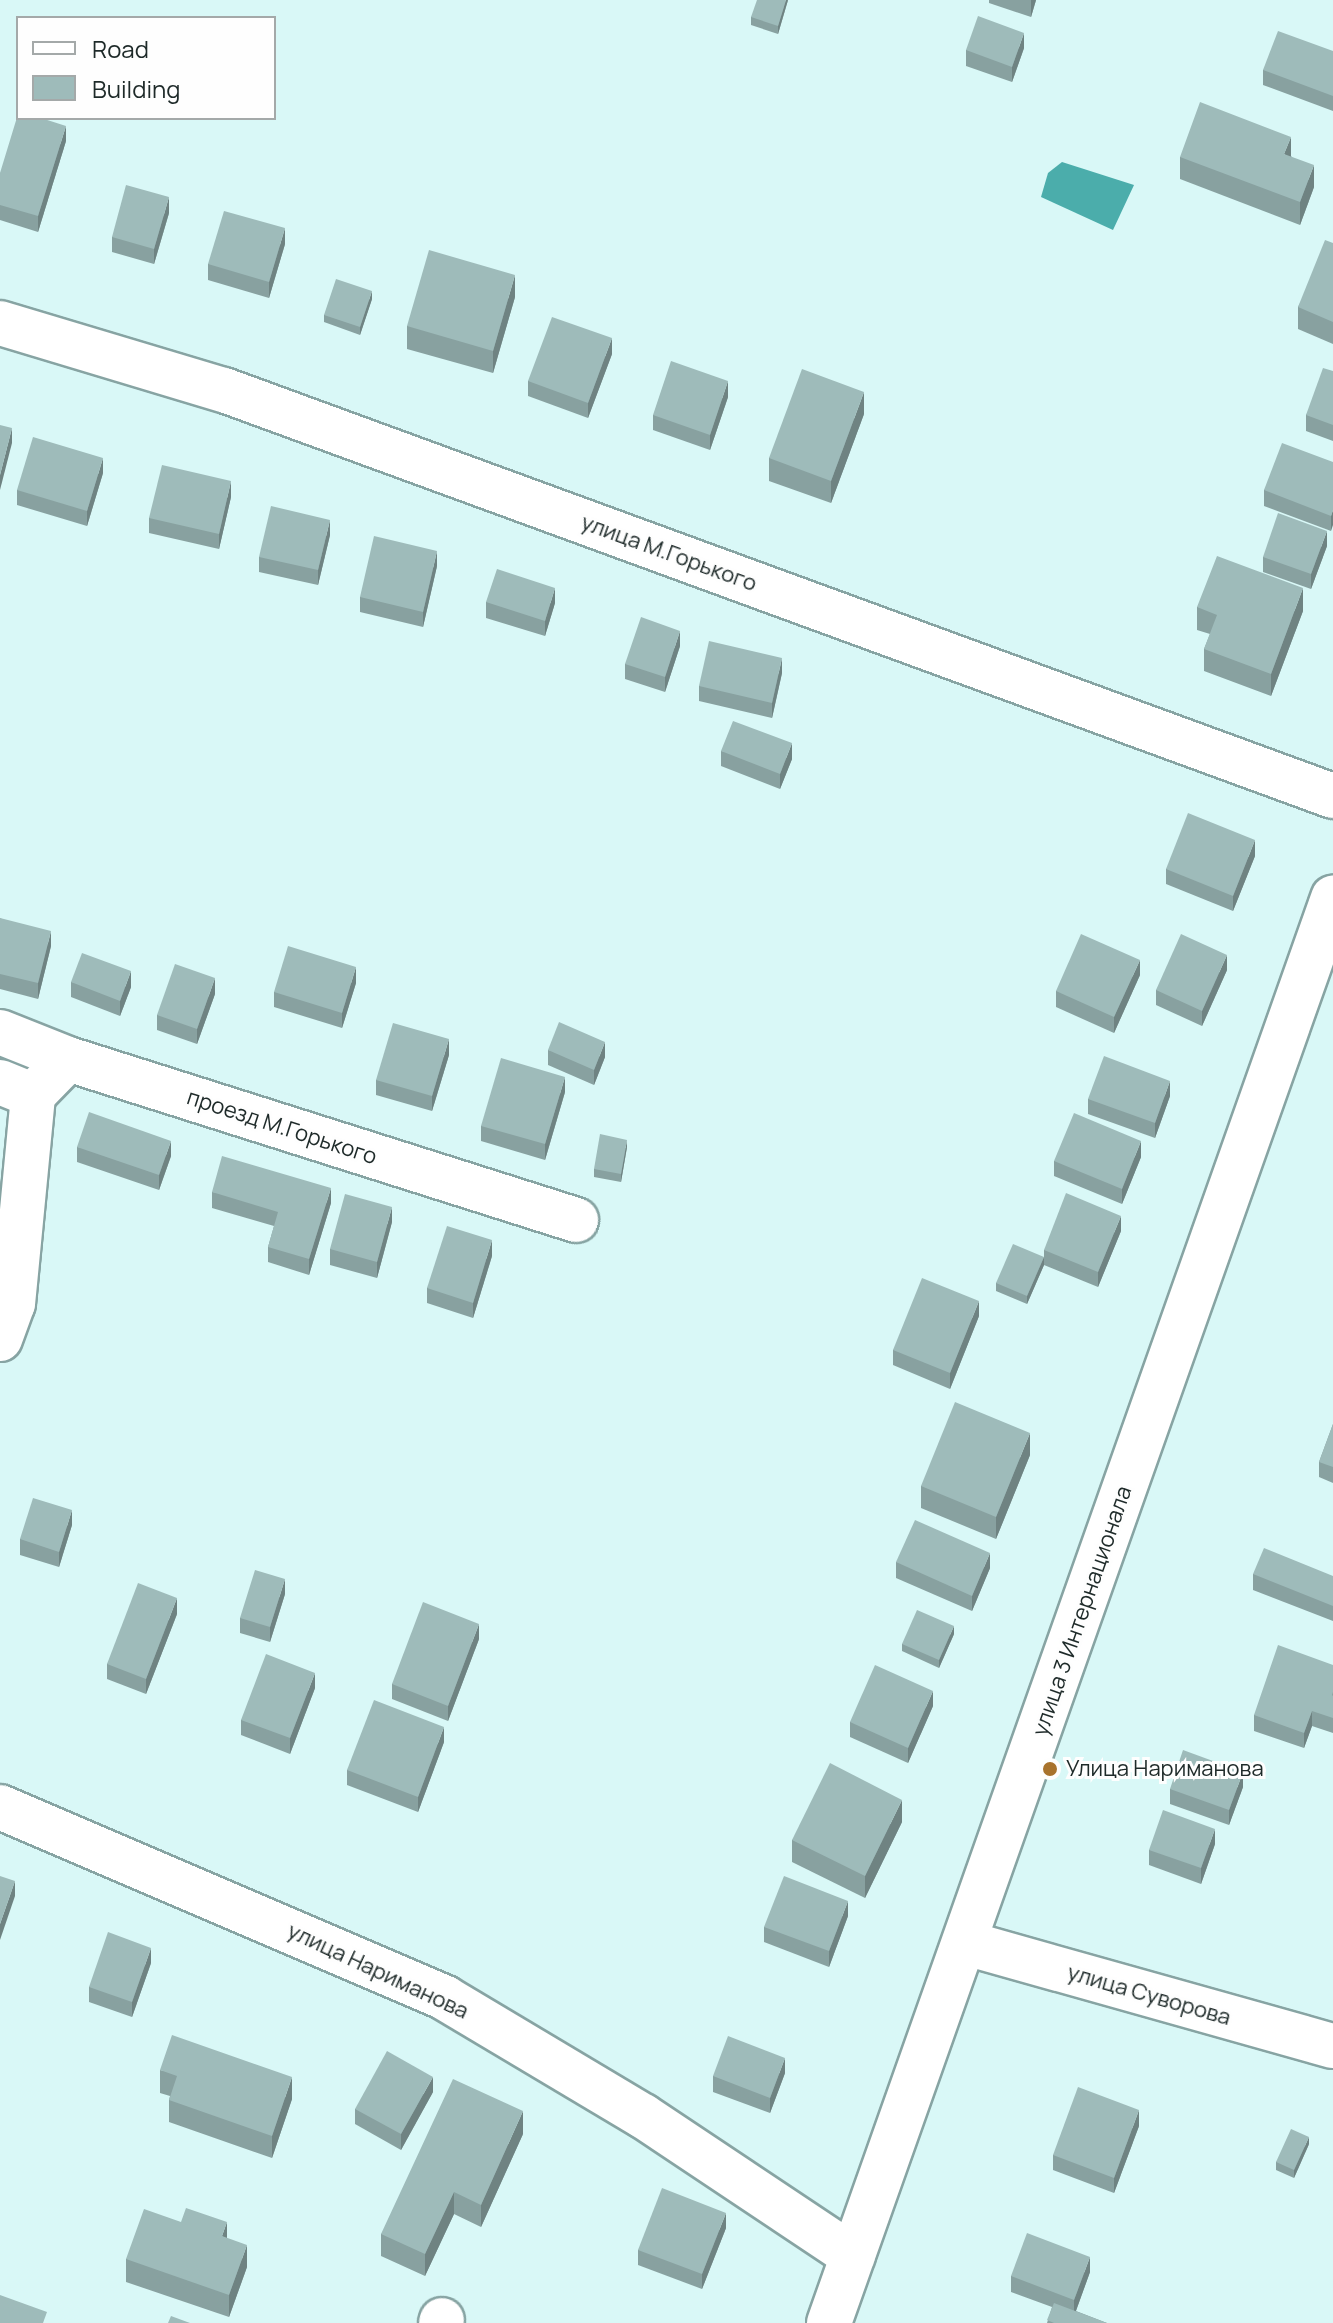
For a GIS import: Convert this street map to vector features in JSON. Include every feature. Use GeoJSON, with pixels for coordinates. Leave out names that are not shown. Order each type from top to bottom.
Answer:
{"type":"FeatureCollection","features":[{"type":"Feature","properties":{"kind":"street","name":"улица М.Горького"},"geometry":{"type":"LineString","coordinates":[[0,323],[224,390],[1333,796]]}},
{"type":"Feature","properties":{"kind":"street","name":"улица 3 Интернационала"},"geometry":{"type":"LineString","coordinates":[[829,2323],[966,1943],[1333,898]]}},
{"type":"Feature","properties":{"kind":"street","name":"проезд М.Горького"},"geometry":{"type":"LineString","coordinates":[[0,1032],[68,1059],[576,1220]]}},
{"type":"Feature","properties":{"kind":"street"},"geometry":{"type":"LineString","coordinates":[[0,1339],[13,1304],[16,1088],[68,1059]]}},
{"type":"Feature","properties":{"kind":"street","name":"улица Нариманова"},"geometry":{"type":"LineString","coordinates":[[0,1807],[91,1842],[445,1998],[643,2116],[853,2256]]}},
{"type":"Feature","properties":{"kind":"street","name":"улица Суворова"},"geometry":{"type":"LineString","coordinates":[[966,1943],[1333,2046]]}},
{"type":"Feature","properties":{"kind":"water"},"geometry":{"type":"Polygon","coordinates":[[[1062,162],[1134,185],[1113,230],[1041,197],[1048,173],[1062,162]]]}},
{"type":"Feature","properties":{"kind":"building"},"geometry":{"type":"Polygon","coordinates":[[[757,0],[786,0],[778,26],[751,17],[757,0]]]}},
{"type":"Feature","properties":{"kind":"building"},"geometry":{"type":"Polygon","coordinates":[[[978,16],[1024,33],[1012,67],[966,50],[978,16]]]}},
{"type":"Feature","properties":{"kind":"building"},"geometry":{"type":"Polygon","coordinates":[[[1278,31],[1333,51],[1333,96],[1263,70],[1278,31]]]}},
{"type":"Feature","properties":{"kind":"building"},"geometry":{"type":"Polygon","coordinates":[[[1200,102],[1291,137],[1284,154],[1314,165],[1300,202],[1180,157],[1200,102]]]}},
{"type":"Feature","properties":{"kind":"building"},"geometry":{"type":"Polygon","coordinates":[[[16,120],[47,120],[66,126],[38,216],[0,205],[0,173],[16,120]]]}},
{"type":"Feature","properties":{"kind":"building"},"geometry":{"type":"Polygon","coordinates":[[[126,185],[169,197],[154,249],[112,237],[126,185]]]}},
{"type":"Feature","properties":{"kind":"building"},"geometry":{"type":"Polygon","coordinates":[[[224,211],[285,228],[269,282],[208,264],[224,211]]]}},
{"type":"Feature","properties":{"kind":"building"},"geometry":{"type":"Polygon","coordinates":[[[1325,240],[1333,243],[1333,322],[1298,307],[1325,240]]]}},
{"type":"Feature","properties":{"kind":"building"},"geometry":{"type":"Polygon","coordinates":[[[429,250],[515,275],[493,351],[407,326],[429,250]]]}},
{"type":"Feature","properties":{"kind":"building"},"geometry":{"type":"Polygon","coordinates":[[[336,279],[372,291],[360,327],[324,315],[336,279]]]}},
{"type":"Feature","properties":{"kind":"building"},"geometry":{"type":"Polygon","coordinates":[[[552,317],[612,338],[588,403],[528,381],[552,317]]]}},
{"type":"Feature","properties":{"kind":"building"},"geometry":{"type":"Polygon","coordinates":[[[671,361],[728,381],[710,435],[653,415],[671,361]]]}},
{"type":"Feature","properties":{"kind":"building"},"geometry":{"type":"Polygon","coordinates":[[[1323,368],[1333,371],[1333,425],[1306,415],[1323,368]]]}},
{"type":"Feature","properties":{"kind":"building"},"geometry":{"type":"Polygon","coordinates":[[[802,369],[864,392],[831,481],[769,458],[802,369]]]}},
{"type":"Feature","properties":{"kind":"building"},"geometry":{"type":"Polygon","coordinates":[[[0,425],[12,428],[0,475],[0,425]]]}},
{"type":"Feature","properties":{"kind":"building"},"geometry":{"type":"Polygon","coordinates":[[[33,437],[103,458],[87,511],[17,490],[33,437]]]}},
{"type":"Feature","properties":{"kind":"building"},"geometry":{"type":"Polygon","coordinates":[[[1282,443],[1333,462],[1331,516],[1264,490],[1282,443]]]}},
{"type":"Feature","properties":{"kind":"building"},"geometry":{"type":"Polygon","coordinates":[[[162,465],[231,481],[219,534],[149,518],[162,465]]]}},
{"type":"Feature","properties":{"kind":"building"},"geometry":{"type":"Polygon","coordinates":[[[271,506],[330,520],[318,570],[259,557],[271,506]]]}},
{"type":"Feature","properties":{"kind":"building"},"geometry":{"type":"Polygon","coordinates":[[[1278,513],[1327,531],[1311,574],[1263,557],[1278,513]]]}},
{"type":"Feature","properties":{"kind":"building"},"geometry":{"type":"Polygon","coordinates":[[[374,536],[437,551],[423,612],[360,597],[374,536]]]}},
{"type":"Feature","properties":{"kind":"building"},"geometry":{"type":"Polygon","coordinates":[[[1217,556],[1303,588],[1271,674],[1204,649],[1217,615],[1197,607],[1217,556]]]}},
{"type":"Feature","properties":{"kind":"building"},"geometry":{"type":"Polygon","coordinates":[[[497,569],[555,588],[545,621],[486,602],[497,569]]]}},
{"type":"Feature","properties":{"kind":"building"},"geometry":{"type":"Polygon","coordinates":[[[641,617],[680,631],[665,677],[625,664],[641,617]]]}},
{"type":"Feature","properties":{"kind":"building"},"geometry":{"type":"Polygon","coordinates":[[[709,641],[782,658],[772,703],[699,686],[709,641]]]}},
{"type":"Feature","properties":{"kind":"building"},"geometry":{"type":"Polygon","coordinates":[[[733,721],[792,743],[780,774],[721,751],[733,721]]]}},
{"type":"Feature","properties":{"kind":"building"},"geometry":{"type":"Polygon","coordinates":[[[1188,813],[1255,840],[1233,896],[1166,869],[1188,813]]]}},
{"type":"Feature","properties":{"kind":"building"},"geometry":{"type":"Polygon","coordinates":[[[0,918],[51,931],[38,983],[0,974],[0,918]]]}},
{"type":"Feature","properties":{"kind":"building"},"geometry":{"type":"Polygon","coordinates":[[[1081,934],[1140,960],[1114,1017],[1056,991],[1081,934]]]}},
{"type":"Feature","properties":{"kind":"building"},"geometry":{"type":"Polygon","coordinates":[[[1181,934],[1227,955],[1202,1011],[1156,990],[1181,934]]]}},
{"type":"Feature","properties":{"kind":"building"},"geometry":{"type":"Polygon","coordinates":[[[288,946],[356,967],[342,1013],[274,992],[288,946]]]}},
{"type":"Feature","properties":{"kind":"building"},"geometry":{"type":"Polygon","coordinates":[[[82,953],[131,971],[120,1001],[71,982],[82,953]]]}},
{"type":"Feature","properties":{"kind":"building"},"geometry":{"type":"Polygon","coordinates":[[[175,964],[215,978],[197,1029],[157,1015],[175,964]]]}},
{"type":"Feature","properties":{"kind":"building"},"geometry":{"type":"Polygon","coordinates":[[[559,1022],[605,1042],[594,1070],[548,1050],[559,1022]]]}},
{"type":"Feature","properties":{"kind":"building"},"geometry":{"type":"Polygon","coordinates":[[[393,1023],[449,1039],[432,1096],[376,1080],[393,1023]]]}},
{"type":"Feature","properties":{"kind":"building"},"geometry":{"type":"Polygon","coordinates":[[[1104,1056],[1170,1081],[1155,1123],[1088,1099],[1104,1056]]]}},
{"type":"Feature","properties":{"kind":"building"},"geometry":{"type":"Polygon","coordinates":[[[501,1058],[565,1077],[545,1144],[481,1126],[501,1058]]]}},
{"type":"Feature","properties":{"kind":"building"},"geometry":{"type":"Polygon","coordinates":[[[89,1112],[171,1141],[159,1175],[77,1147],[89,1112]]]}},
{"type":"Feature","properties":{"kind":"building"},"geometry":{"type":"Polygon","coordinates":[[[1074,1113],[1141,1141],[1122,1189],[1054,1161],[1074,1113]]]}},
{"type":"Feature","properties":{"kind":"building"},"geometry":{"type":"Polygon","coordinates":[[[600,1134],[627,1140],[621,1174],[594,1169],[600,1134]]]}},
{"type":"Feature","properties":{"kind":"building"},"geometry":{"type":"Polygon","coordinates":[[[222,1156],[331,1188],[309,1259],[268,1247],[278,1212],[212,1192],[222,1156]]]}},
{"type":"Feature","properties":{"kind":"building"},"geometry":{"type":"Polygon","coordinates":[[[1066,1193],[1121,1216],[1098,1272],[1044,1250],[1066,1193]]]}},
{"type":"Feature","properties":{"kind":"building"},"geometry":{"type":"Polygon","coordinates":[[[345,1194],[392,1207],[377,1262],[330,1249],[345,1194]]]}},
{"type":"Feature","properties":{"kind":"building"},"geometry":{"type":"Polygon","coordinates":[[[447,1226],[492,1240],[473,1303],[427,1288],[447,1226]]]}},
{"type":"Feature","properties":{"kind":"building"},"geometry":{"type":"Polygon","coordinates":[[[1013,1244],[1044,1257],[1027,1296],[996,1283],[1013,1244]]]}},
{"type":"Feature","properties":{"kind":"building"},"geometry":{"type":"Polygon","coordinates":[[[922,1278],[979,1301],[950,1373],[893,1350],[922,1278]]]}},
{"type":"Feature","properties":{"kind":"building"},"geometry":{"type":"Polygon","coordinates":[[[955,1402],[1030,1433],[996,1517],[921,1486],[955,1402]]]}},
{"type":"Feature","properties":{"kind":"building"},"geometry":{"type":"Polygon","coordinates":[[[1333,1424],[1333,1467],[1319,1462],[1333,1424]]]}},
{"type":"Feature","properties":{"kind":"building"},"geometry":{"type":"Polygon","coordinates":[[[33,1498],[72,1510],[59,1552],[20,1539],[33,1498]]]}},
{"type":"Feature","properties":{"kind":"building"},"geometry":{"type":"Polygon","coordinates":[[[915,1520],[990,1553],[972,1596],[896,1562],[915,1520]]]}},
{"type":"Feature","properties":{"kind":"building"},"geometry":{"type":"Polygon","coordinates":[[[1264,1548],[1333,1576],[1333,1606],[1253,1574],[1264,1548]]]}},
{"type":"Feature","properties":{"kind":"building"},"geometry":{"type":"Polygon","coordinates":[[[255,1570],[285,1579],[270,1627],[240,1618],[255,1570]]]}},
{"type":"Feature","properties":{"kind":"building"},"geometry":{"type":"Polygon","coordinates":[[[138,1583],[177,1598],[146,1679],[107,1664],[138,1583]]]}},
{"type":"Feature","properties":{"kind":"building"},"geometry":{"type":"Polygon","coordinates":[[[423,1602],[479,1624],[448,1706],[392,1684],[423,1602]]]}},
{"type":"Feature","properties":{"kind":"building"},"geometry":{"type":"Polygon","coordinates":[[[917,1610],[954,1626],[939,1660],[902,1644],[917,1610]]]}},
{"type":"Feature","properties":{"kind":"building"},"geometry":{"type":"Polygon","coordinates":[[[1278,1645],[1333,1665],[1333,1718],[1312,1711],[1304,1733],[1254,1715],[1278,1645]]]}},
{"type":"Feature","properties":{"kind":"building"},"geometry":{"type":"Polygon","coordinates":[[[266,1654],[315,1673],[290,1738],[241,1720],[266,1654]]]}},
{"type":"Feature","properties":{"kind":"building"},"geometry":{"type":"Polygon","coordinates":[[[875,1665],[933,1691],[908,1748],[850,1722],[875,1665]]]}},
{"type":"Feature","properties":{"kind":"building"},"geometry":{"type":"Polygon","coordinates":[[[374,1700],[444,1727],[418,1797],[347,1770],[374,1700]]]}},
{"type":"Feature","properties":{"kind":"building"},"geometry":{"type":"Polygon","coordinates":[[[1183,1750],[1243,1772],[1229,1810],[1170,1789],[1183,1750]]]}},
{"type":"Feature","properties":{"kind":"building"},"geometry":{"type":"Polygon","coordinates":[[[830,1763],[902,1800],[865,1876],[792,1840],[830,1763]]]}},
{"type":"Feature","properties":{"kind":"building"},"geometry":{"type":"Polygon","coordinates":[[[1163,1810],[1215,1829],[1201,1868],[1149,1850],[1163,1810]]]}},
{"type":"Feature","properties":{"kind":"building"},"geometry":{"type":"Polygon","coordinates":[[[0,1876],[15,1881],[0,1924],[0,1876]]]}},
{"type":"Feature","properties":{"kind":"building"},"geometry":{"type":"Polygon","coordinates":[[[784,1876],[848,1901],[829,1951],[764,1927],[784,1876]]]}},
{"type":"Feature","properties":{"kind":"building"},"geometry":{"type":"Polygon","coordinates":[[[108,1932],[151,1948],[132,2002],[89,1987],[108,1932]]]}},
{"type":"Feature","properties":{"kind":"building"},"geometry":{"type":"Polygon","coordinates":[[[172,2035],[292,2077],[272,2136],[169,2100],[177,2076],[160,2070],[172,2035]]]}},
{"type":"Feature","properties":{"kind":"building"},"geometry":{"type":"Polygon","coordinates":[[[728,2036],[785,2058],[770,2098],[713,2076],[728,2036]]]}},
{"type":"Feature","properties":{"kind":"building"},"geometry":{"type":"Polygon","coordinates":[[[387,2051],[433,2077],[401,2134],[355,2109],[387,2051]]]}},
{"type":"Feature","properties":{"kind":"building"},"geometry":{"type":"Polygon","coordinates":[[[453,2079],[523,2111],[481,2205],[454,2192],[425,2254],[381,2234],[453,2079]]]}},
{"type":"Feature","properties":{"kind":"building"},"geometry":{"type":"Polygon","coordinates":[[[1078,2087],[1139,2110],[1114,2178],[1053,2155],[1078,2087]]]}},
{"type":"Feature","properties":{"kind":"building"},"geometry":{"type":"Polygon","coordinates":[[[1291,2129],[1309,2137],[1294,2170],[1276,2162],[1291,2129]]]}},
{"type":"Feature","properties":{"kind":"building"},"geometry":{"type":"Polygon","coordinates":[[[662,2188],[726,2213],[702,2274],[638,2250],[662,2188]]]}},
{"type":"Feature","properties":{"kind":"building"},"geometry":{"type":"Polygon","coordinates":[[[186,2208],[227,2222],[222,2236],[247,2245],[229,2295],[126,2259],[144,2209],[181,2222],[186,2208]]]}},
{"type":"Feature","properties":{"kind":"building"},"geometry":{"type":"Polygon","coordinates":[[[1027,2233],[1090,2257],[1074,2300],[1011,2276],[1027,2233]]]}},
{"type":"Feature","properties":{"kind":"building"},"geometry":{"type":"Polygon","coordinates":[[[0,2295],[47,2312],[43,2323],[0,2323],[0,2295]]]}},
{"type":"Feature","properties":{"kind":"building"},"geometry":{"type":"Polygon","coordinates":[[[1054,2303],[1107,2323],[1054,2323],[1047,2320],[1054,2303]]]}},
{"type":"Feature","properties":{"kind":"building"},"geometry":{"type":"Polygon","coordinates":[[[171,2316],[190,2323],[168,2323],[171,2316]]]}},
{"type":"Feature","properties":{"kind":"place","name":"Улица Нариманова"},"geometry":{"type":"Point","coordinates":[1050,1769]}}]}
